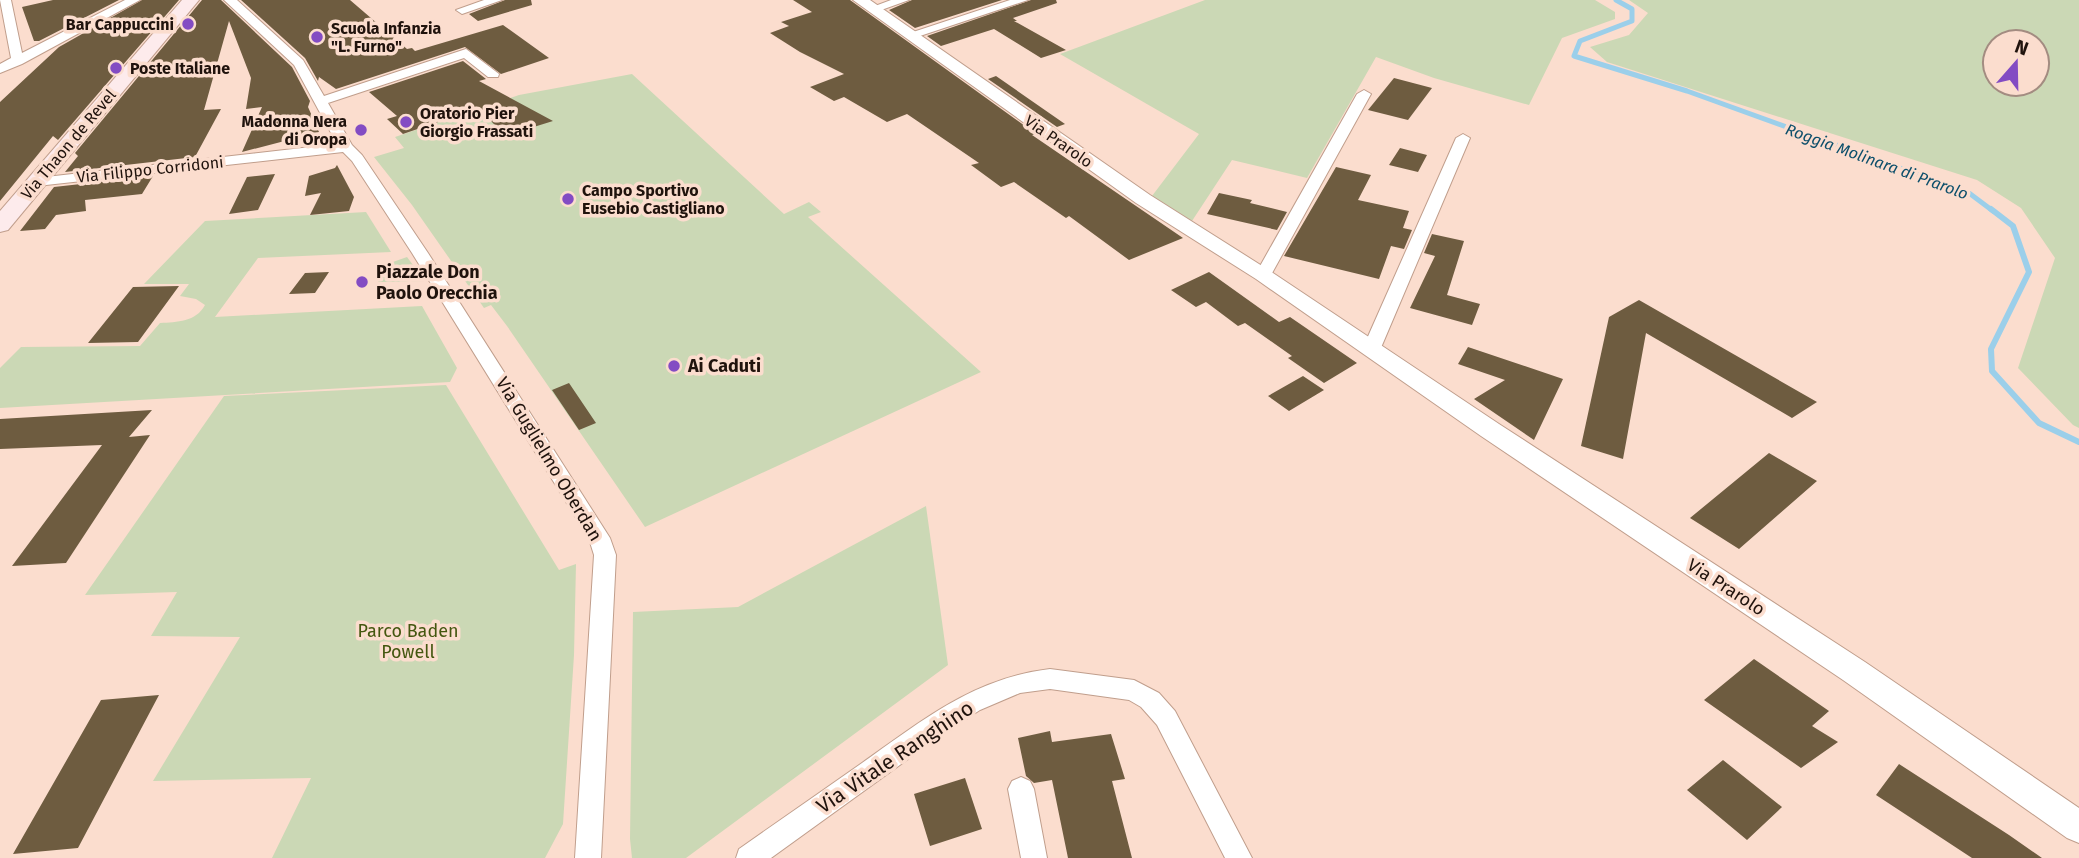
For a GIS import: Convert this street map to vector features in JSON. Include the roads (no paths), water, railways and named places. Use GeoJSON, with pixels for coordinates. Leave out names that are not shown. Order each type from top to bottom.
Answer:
{"type":"FeatureCollection","features":[{"type":"Feature","properties":{"kind":"main road","name":"Via Thaon de Revel"},"geometry":{"type":"LineString","coordinates":[[0,225],[191,0]]}},
{"type":"Feature","properties":{"kind":"street"},"geometry":{"type":"LineString","coordinates":[[5,0],[18,61]]}},
{"type":"Feature","properties":{"kind":"street"},"geometry":{"type":"LineString","coordinates":[[0,69],[134,0]]}},
{"type":"Feature","properties":{"kind":"street","name":"Via Guglielmo Oberdan"},"geometry":{"type":"LineString","coordinates":[[230,0],[299,63],[346,147],[357,158],[420,253],[599,538],[605,555],[588,858]]}},
{"type":"Feature","properties":{"kind":"street"},"geometry":{"type":"LineString","coordinates":[[462,10],[496,0]]}},
{"type":"Feature","properties":{"kind":"street"},"geometry":{"type":"LineString","coordinates":[[867,4],[903,0]]}},
{"type":"Feature","properties":{"kind":"street"},"geometry":{"type":"LineString","coordinates":[[909,35],[1022,0]]}},
{"type":"Feature","properties":{"kind":"street","name":"Via Prarolo"},"geometry":{"type":"LineString","coordinates":[[867,4],[1143,199],[1263,275],[1371,350],[1843,663],[2079,827]]}},
{"type":"Feature","properties":{"kind":"street"},"geometry":{"type":"LineString","coordinates":[[321,101],[466,53],[493,74]]}},
{"type":"Feature","properties":{"kind":"street"},"geometry":{"type":"LineString","coordinates":[[1263,275],[1364,94]]}},
{"type":"Feature","properties":{"kind":"street"},"geometry":{"type":"LineString","coordinates":[[1371,350],[1463,138]]}},
{"type":"Feature","properties":{"kind":"street","name":"Via Filippo Corridoni"},"geometry":{"type":"LineString","coordinates":[[37,182],[346,147]]}},
{"type":"Feature","properties":{"kind":"street","name":"Via Vitale Ranghino"},"geometry":{"type":"LineString","coordinates":[[749,858],[931,728],[971,703],[1018,683],[1050,679],[1135,690],[1150,700],[1166,718],[1239,858]]}},
{"type":"Feature","properties":{"kind":"street"},"geometry":{"type":"LineString","coordinates":[[1021,789],[1034,858]]}},
{"type":"Feature","properties":{"kind":"waterway","name":"Roggia Molinara di Prarolo"},"geometry":{"type":"LineString","coordinates":[[1616,0],[1632,9],[1632,21],[1580,41],[1574,56],[1687,91],[1969,193],[1993,211]]}},
{"type":"Feature","properties":{"kind":"waterway","name":"Roggia Molinara di Prarolo"},"geometry":{"type":"LineString","coordinates":[[1991,209],[2013,226],[2029,272],[1991,349],[1992,371],[2039,423],[2079,442]]}},
{"type":"Feature","properties":{"kind":"place","name":"Bar Cappuccini"},"geometry":{"type":"Point","coordinates":[188,24]}},
{"type":"Feature","properties":{"kind":"place","name":"Scuola Infanzia \"L. Furno\""},"geometry":{"type":"Point","coordinates":[317,37]}},
{"type":"Feature","properties":{"kind":"place","name":"Poste Italiane"},"geometry":{"type":"Point","coordinates":[116,68]}},
{"type":"Feature","properties":{"kind":"place","name":"Oratorio Pier Giorgio Frassati"},"geometry":{"type":"Point","coordinates":[406,122]}},
{"type":"Feature","properties":{"kind":"place","name":"Madonna Nera di Oropa"},"geometry":{"type":"Point","coordinates":[361,130]}},
{"type":"Feature","properties":{"kind":"place","name":"Campo Sportivo Eusebio Castigliano"},"geometry":{"type":"Point","coordinates":[568,199]}},
{"type":"Feature","properties":{"kind":"place","name":"Piazzale Don Paolo Orecchia"},"geometry":{"type":"Point","coordinates":[362,282]}},
{"type":"Feature","properties":{"kind":"place","name":"Ai Caduti"},"geometry":{"type":"Point","coordinates":[674,366]}},
{"type":"Feature","properties":{"kind":"park label","name":"Parco Baden Powell"},"geometry":{"type":"Point","coordinates":[408,641]}}]}
